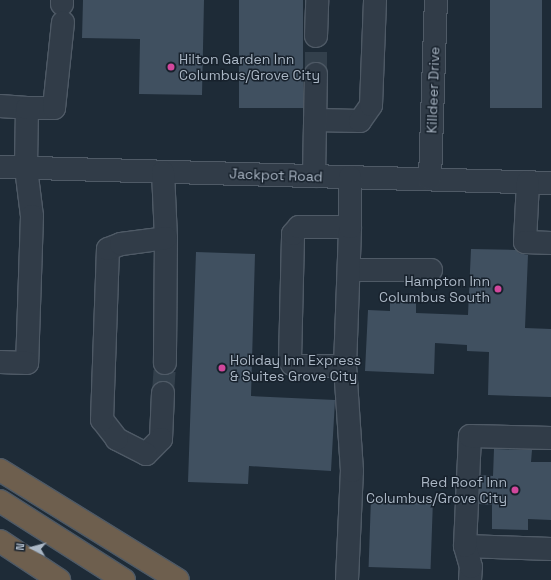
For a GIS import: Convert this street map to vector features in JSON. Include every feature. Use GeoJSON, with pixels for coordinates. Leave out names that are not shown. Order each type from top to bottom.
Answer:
{"type":"FeatureCollection","features":[{"type":"Feature","properties":{"kind":"highway"},"geometry":{"type":"LineString","coordinates":[[0,470],[178,580]]}},
{"type":"Feature","properties":{"kind":"highway"},"geometry":{"type":"LineString","coordinates":[[0,501],[124,580]]}},
{"type":"Feature","properties":{"kind":"highway"},"geometry":{"type":"LineString","coordinates":[[0,541],[59,580]]}},
{"type":"Feature","properties":{"kind":"street"},"geometry":{"type":"LineString","coordinates":[[316,36],[318,0]]}},
{"type":"Feature","properties":{"kind":"street"},"geometry":{"type":"LineString","coordinates":[[315,120],[360,121],[371,105],[375,0]]}},
{"type":"Feature","properties":{"kind":"street","name":"Killdeer Drive"},"geometry":{"type":"LineString","coordinates":[[430,179],[436,0]]}},
{"type":"Feature","properties":{"kind":"street"},"geometry":{"type":"LineString","coordinates":[[0,106],[54,108],[62,8]]}},
{"type":"Feature","properties":{"kind":"street"},"geometry":{"type":"LineString","coordinates":[[314,176],[316,74]]}},
{"type":"Feature","properties":{"kind":"street"},"geometry":{"type":"LineString","coordinates":[[0,362],[27,363],[32,216],[26,168],[27,108]]}},
{"type":"Feature","properties":{"kind":"street","name":"Jackpot Road"},"geometry":{"type":"LineString","coordinates":[[0,167],[551,183]]}},
{"type":"Feature","properties":{"kind":"street"},"geometry":{"type":"LineString","coordinates":[[163,172],[166,238],[165,363]]}},
{"type":"Feature","properties":{"kind":"street"},"geometry":{"type":"LineString","coordinates":[[347,580],[352,471],[345,366],[350,227],[350,177]]}},
{"type":"Feature","properties":{"kind":"street"},"geometry":{"type":"LineString","coordinates":[[528,182],[525,242],[551,243]]}},
{"type":"Feature","properties":{"kind":"street"},"geometry":{"type":"LineString","coordinates":[[345,366],[297,366],[292,364],[290,360],[293,234],[299,227],[350,227]]}},
{"type":"Feature","properties":{"kind":"street"},"geometry":{"type":"LineString","coordinates":[[163,393],[161,439],[146,454],[117,439],[102,420],[108,249],[121,244],[166,238]]}},
{"type":"Feature","properties":{"kind":"street"},"geometry":{"type":"LineString","coordinates":[[348,270],[431,270]]}},
{"type":"Feature","properties":{"kind":"street"},"geometry":{"type":"LineString","coordinates":[[470,580],[471,567],[465,546],[470,436],[551,438]]}},
{"type":"Feature","properties":{"kind":"street"},"geometry":{"type":"LineString","coordinates":[[465,546],[551,549]]}},
{"type":"Feature","properties":{"kind":"building","name":"Hilton Garden Inn Columbus/Grove City"},"geometry":{"type":"Polygon","coordinates":[[[83,0],[204,0],[202,95],[139,94],[140,39],[82,38],[83,0]]]}},
{"type":"Feature","properties":{"kind":"building"},"geometry":{"type":"Polygon","coordinates":[[[239,0],[303,0],[303,108],[239,108],[239,0]]]}},
{"type":"Feature","properties":{"kind":"building"},"geometry":{"type":"Polygon","coordinates":[[[490,0],[542,0],[542,108],[490,108],[490,0]]]}},
{"type":"Feature","properties":{"kind":"building","name":"Hampton Inn Columbus South"},"geometry":{"type":"Polygon","coordinates":[[[471,249],[516,250],[519,253],[528,255],[525,328],[551,329],[551,397],[488,395],[489,352],[467,351],[467,345],[435,343],[434,374],[365,371],[368,310],[390,311],[390,300],[416,301],[416,313],[468,315],[471,249]]]}},
{"type":"Feature","properties":{"kind":"building","name":"Holiday Inn Express & Suites Grove City"},"geometry":{"type":"Polygon","coordinates":[[[196,252],[255,254],[251,396],[335,400],[331,471],[249,466],[248,484],[188,482],[196,252]]]}},
{"type":"Feature","properties":{"kind":"building","name":"Red Roof Inn Columbus/Grove City"},"geometry":{"type":"Polygon","coordinates":[[[494,449],[532,450],[531,462],[551,462],[551,520],[528,519],[528,530],[492,529],[492,505],[479,504],[481,475],[493,476],[494,449]]]}},
{"type":"Feature","properties":{"kind":"building"},"geometry":{"type":"Polygon","coordinates":[[[371,498],[433,500],[431,569],[369,567],[371,498]]]}},
{"type":"Feature","properties":{"kind":"tunnel"},"geometry":{"type":"LineString","coordinates":[[316,36],[316,74]]}},
{"type":"Feature","properties":{"kind":"tunnel"},"geometry":{"type":"LineString","coordinates":[[163,393],[165,363]]}},
{"type":"Feature","properties":{"kind":"place","name":"Hilton Garden Inn Columbus/Grove City"},"geometry":{"type":"Point","coordinates":[171,67]}},
{"type":"Feature","properties":{"kind":"place","name":"Hampton Inn Columbus South"},"geometry":{"type":"Point","coordinates":[498,289]}},
{"type":"Feature","properties":{"kind":"place","name":"Holiday Inn Express & Suites Grove City"},"geometry":{"type":"Point","coordinates":[222,368]}},
{"type":"Feature","properties":{"kind":"place","name":"Red Roof Inn Columbus/Grove City"},"geometry":{"type":"Point","coordinates":[515,490]}}]}
